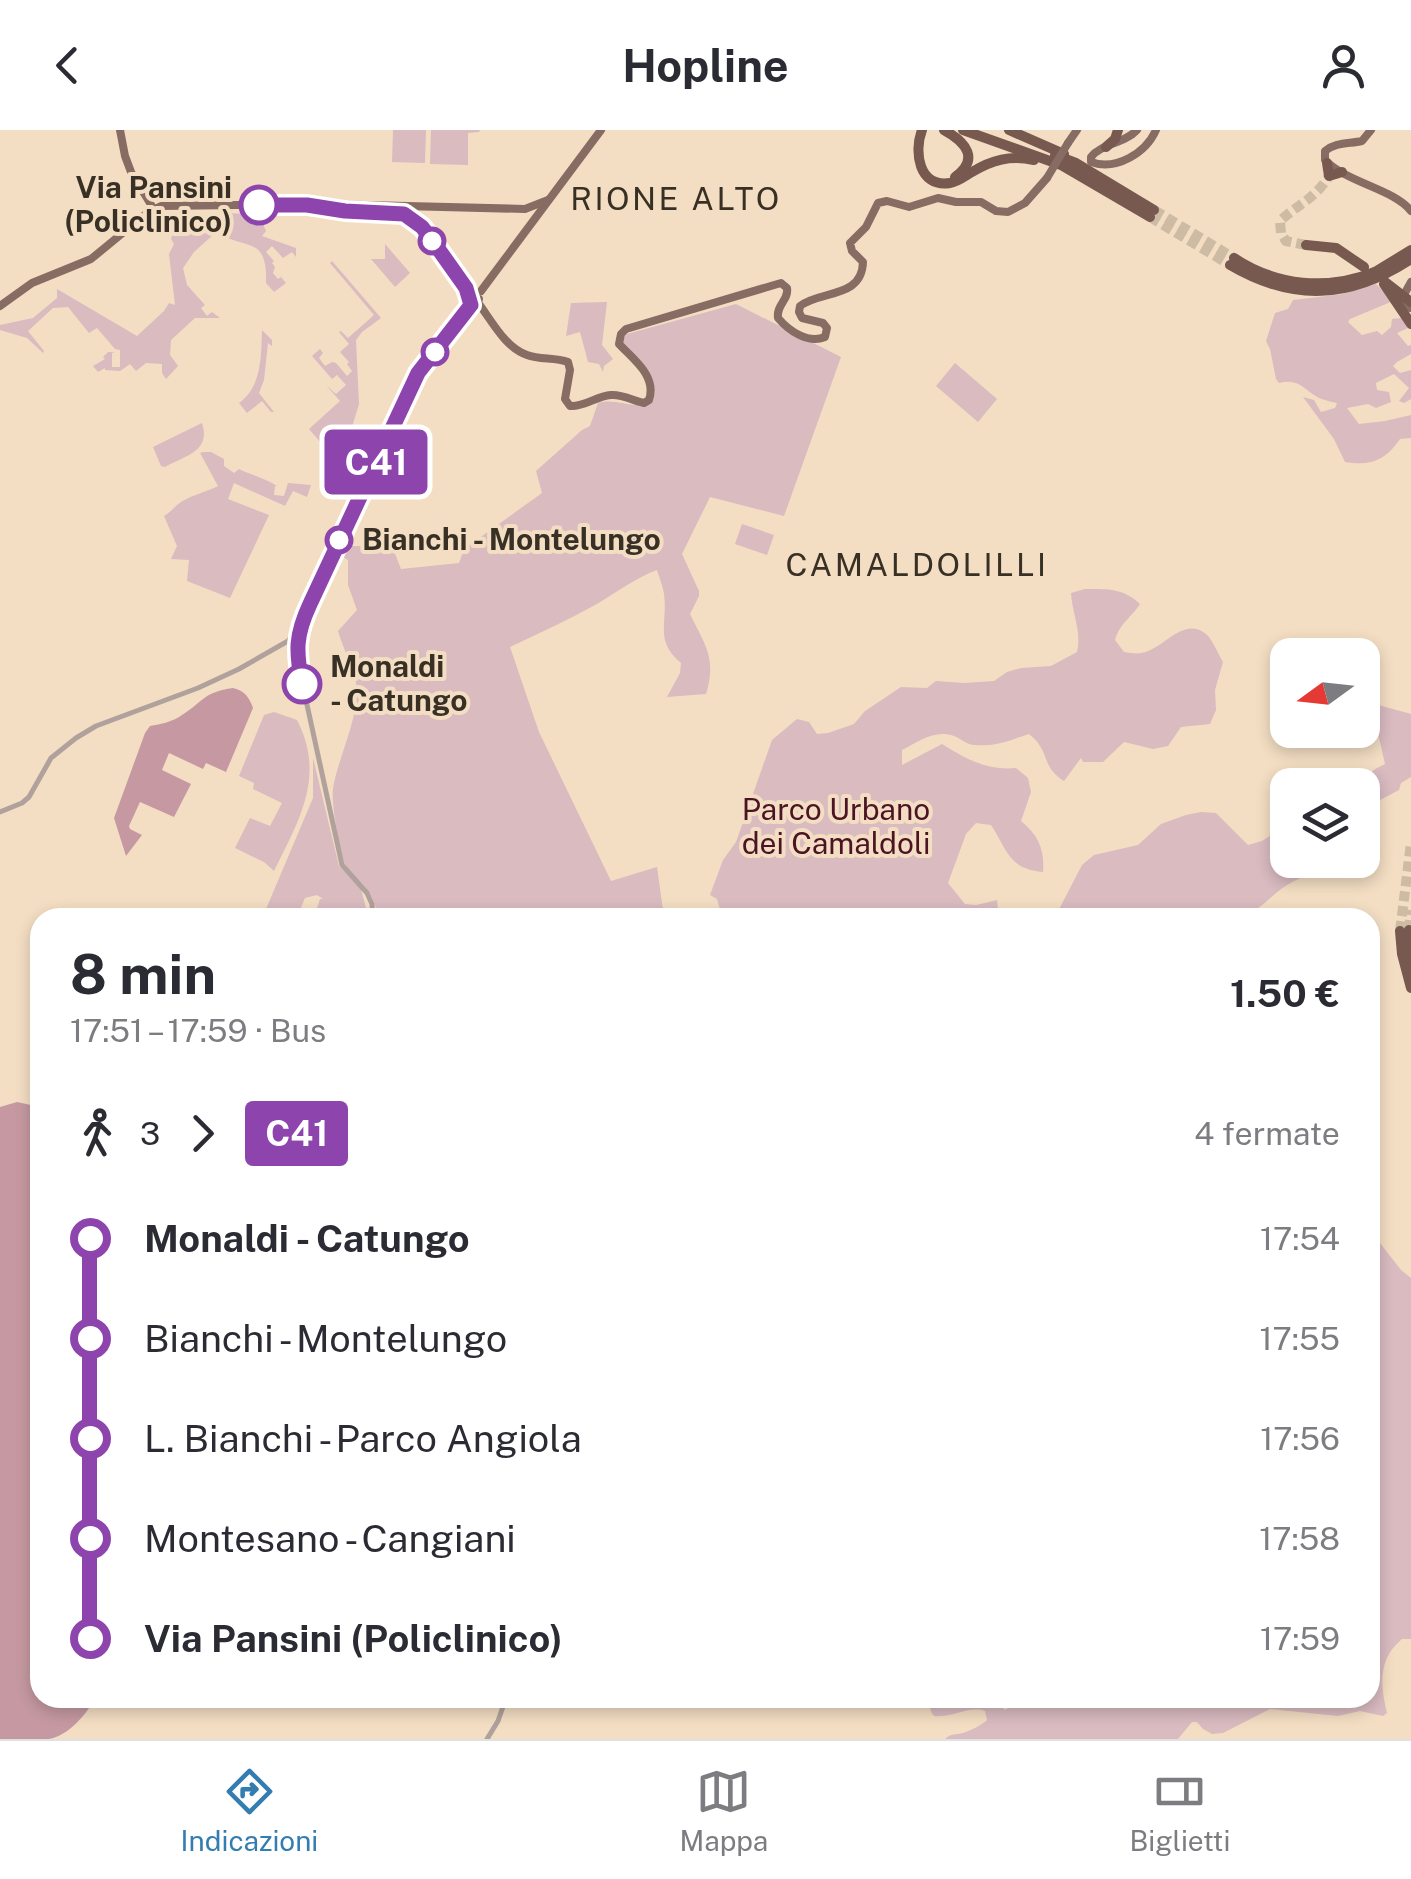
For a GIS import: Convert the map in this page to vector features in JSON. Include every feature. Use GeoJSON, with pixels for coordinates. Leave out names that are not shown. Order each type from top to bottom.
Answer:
{"type":"FeatureCollection","features":[{"type":"Feature","properties":{"kind":"highway"},"geometry":{"type":"LineString","coordinates":[[924,130],[922,160],[931,174],[950,179],[964,170],[968,155],[961,140],[944,130]]}},
{"type":"Feature","properties":{"kind":"highway"},"geometry":{"type":"LineString","coordinates":[[924,130],[918,141],[918,161],[926,175],[939,182],[952,183],[985,165],[1009,158],[1076,168]]}},
{"type":"Feature","properties":{"kind":"highway"},"geometry":{"type":"LineString","coordinates":[[962,130],[1076,168]]}},
{"type":"Feature","properties":{"kind":"highway"},"geometry":{"type":"LineString","coordinates":[[983,130],[1076,168],[1152,213]]}},
{"type":"Feature","properties":{"kind":"highway"},"geometry":{"type":"LineString","coordinates":[[1008,130],[1068,155],[1076,168]]}},
{"type":"Feature","properties":{"kind":"highway"},"geometry":{"type":"LineString","coordinates":[[1106,147],[1116,139],[1118,130]]}},
{"type":"Feature","properties":{"kind":"highway"},"geometry":{"type":"LineString","coordinates":[[1328,169],[1342,172]]}},
{"type":"Feature","properties":{"kind":"highway"},"geometry":{"type":"LineString","coordinates":[[1306,245],[1343,251],[1411,305]]}},
{"type":"Feature","properties":{"kind":"highway"},"geometry":{"type":"LineString","coordinates":[[1378,276],[1341,282],[1273,277],[1236,260],[1269,284],[1309,291],[1343,290],[1378,276],[1411,253]]}},
{"type":"Feature","properties":{"kind":"highway"},"geometry":{"type":"LineString","coordinates":[[1378,276],[1411,324]]}},
{"type":"Feature","properties":{"kind":"highway"},"geometry":{"type":"LineString","coordinates":[[1411,964],[1404,935],[1411,988]]}},
{"type":"Feature","properties":{"kind":"main road"},"geometry":{"type":"LineString","coordinates":[[120,130],[131,172],[153,208]]}},
{"type":"Feature","properties":{"kind":"main road"},"geometry":{"type":"LineString","coordinates":[[475,299],[600,130]]}},
{"type":"Feature","properties":{"kind":"main road"},"geometry":{"type":"LineString","coordinates":[[312,206],[404,214],[422,227],[506,340],[526,355],[568,362],[565,399],[570,406],[576,408],[608,395],[644,403],[652,394],[646,371],[619,344],[626,328],[781,283],[788,294],[778,309],[778,318],[795,332],[820,340],[826,328],[802,318],[800,306],[809,299],[844,292],[862,272],[863,262],[850,244],[866,227],[881,201],[909,207],[938,198],[981,202],[1008,212],[1026,203],[1077,130]]}},
{"type":"Feature","properties":{"kind":"main road"},"geometry":{"type":"LineString","coordinates":[[1138,130],[1126,140],[1094,152],[1092,164],[1138,154],[1156,130]]}},
{"type":"Feature","properties":{"kind":"main road"},"geometry":{"type":"LineString","coordinates":[[1328,169],[1324,155],[1328,148],[1362,142],[1371,130]]}},
{"type":"Feature","properties":{"kind":"main road"},"geometry":{"type":"LineString","coordinates":[[1342,172],[1403,201],[1411,211]]}},
{"type":"Feature","properties":{"kind":"main road"},"geometry":{"type":"LineString","coordinates":[[1394,197],[1411,197]]}},
{"type":"Feature","properties":{"kind":"main road"},"geometry":{"type":"LineString","coordinates":[[0,306],[43,277],[91,258],[153,208],[178,205],[525,209],[548,200]]}},
{"type":"Feature","properties":{"kind":"main road"},"geometry":{"type":"LineString","coordinates":[[1411,282],[1401,300],[1404,307],[1411,305]]}},
{"type":"Feature","properties":{"kind":"street"},"geometry":{"type":"LineString","coordinates":[[372,908],[367,893],[342,865],[292,644],[418,373],[475,299]]}},
{"type":"Feature","properties":{"kind":"street"},"geometry":{"type":"LineString","coordinates":[[0,812],[29,797],[55,754],[93,728],[198,688],[292,644]]}},
{"type":"Feature","properties":{"kind":"street"},"geometry":{"type":"LineString","coordinates":[[486,1739],[503,1708]]}},
{"type":"Feature","properties":{"kind":"green space"},"geometry":{"type":"Polygon","coordinates":[[[393,130],[426,130],[425,163],[392,162],[393,130]]]}},
{"type":"Feature","properties":{"kind":"green space"},"geometry":{"type":"Polygon","coordinates":[[[431,130],[480,130],[468,133],[468,165],[430,164],[431,130]]]}},
{"type":"Feature","properties":{"kind":"green space"},"geometry":{"type":"Polygon","coordinates":[[[221,213],[259,214],[266,231],[262,236],[296,248],[296,257],[292,252],[283,258],[272,246],[266,252],[274,261],[273,273],[286,283],[274,292],[266,283],[265,266],[257,249],[223,235],[214,227],[215,218],[221,213]]]}},
{"type":"Feature","properties":{"kind":"green space"},"geometry":{"type":"Polygon","coordinates":[[[171,214],[200,215],[214,234],[183,268],[187,285],[205,305],[201,308],[207,316],[212,312],[220,318],[195,318],[171,340],[170,355],[178,366],[166,379],[162,364],[146,363],[136,371],[130,364],[120,371],[105,368],[98,372],[93,366],[105,359],[108,352],[115,352],[112,367],[120,367],[120,350],[97,328],[89,333],[68,307],[53,308],[28,331],[43,353],[27,338],[0,330],[0,325],[33,318],[57,298],[57,289],[137,336],[169,303],[175,305],[169,254],[174,244],[173,233],[164,228],[171,214]]]}},
{"type":"Feature","properties":{"kind":"green space"},"geometry":{"type":"Polygon","coordinates":[[[385,244],[410,273],[395,287],[371,259],[385,259],[385,244]]]}},
{"type":"Feature","properties":{"kind":"green space"},"geometry":{"type":"Polygon","coordinates":[[[332,261],[381,318],[356,340],[359,404],[352,427],[333,457],[309,429],[340,401],[326,385],[336,394],[346,385],[337,375],[332,379],[312,356],[320,349],[323,353],[319,358],[325,366],[336,363],[347,376],[352,371],[340,352],[349,344],[339,332],[348,338],[374,315],[332,261]]]}},
{"type":"Feature","properties":{"kind":"green space"},"geometry":{"type":"Polygon","coordinates":[[[1376,284],[1393,301],[1348,322],[1362,335],[1377,331],[1382,335],[1391,327],[1392,319],[1402,318],[1408,328],[1397,333],[1411,345],[1411,354],[1393,366],[1400,373],[1411,370],[1411,399],[1399,401],[1409,388],[1394,374],[1376,383],[1377,390],[1389,392],[1391,402],[1376,408],[1368,404],[1347,408],[1359,424],[1411,415],[1411,438],[1400,439],[1376,460],[1345,462],[1334,439],[1303,397],[1314,400],[1321,412],[1335,408],[1337,403],[1319,398],[1297,383],[1279,383],[1266,341],[1275,313],[1288,309],[1293,300],[1343,294],[1376,284]]]}},
{"type":"Feature","properties":{"kind":"green space"},"geometry":{"type":"Polygon","coordinates":[[[607,302],[602,345],[613,359],[603,372],[599,364],[588,362],[580,332],[566,336],[571,303],[607,302]]]}},
{"type":"Feature","properties":{"kind":"green space"},"geometry":{"type":"Polygon","coordinates":[[[736,304],[841,357],[784,516],[710,497],[682,554],[699,591],[690,614],[710,661],[706,694],[667,697],[681,663],[665,639],[664,594],[657,570],[510,647],[539,732],[611,881],[657,867],[663,908],[375,908],[372,897],[343,859],[333,803],[335,777],[357,696],[355,678],[338,631],[357,610],[348,585],[348,560],[340,555],[344,546],[392,546],[401,569],[459,563],[464,549],[542,493],[536,471],[590,426],[598,403],[652,402],[650,377],[623,345],[627,334],[736,304]]]}},
{"type":"Feature","properties":{"kind":"green space"},"geometry":{"type":"Polygon","coordinates":[[[262,330],[272,340],[272,346],[268,343],[259,393],[274,412],[262,401],[247,413],[239,403],[256,380],[262,330]]]}},
{"type":"Feature","properties":{"kind":"green space"},"geometry":{"type":"Polygon","coordinates":[[[955,363],[997,399],[978,422],[936,386],[955,363]]]}},
{"type":"Feature","properties":{"kind":"green space"},"geometry":{"type":"Polygon","coordinates":[[[202,423],[200,446],[161,466],[153,447],[202,423]]]}},
{"type":"Feature","properties":{"kind":"green space"},"geometry":{"type":"Polygon","coordinates":[[[211,452],[224,459],[224,466],[234,473],[239,469],[277,486],[274,495],[284,496],[288,483],[311,485],[307,497],[293,491],[285,506],[234,483],[228,499],[269,515],[230,598],[187,581],[189,560],[171,559],[177,546],[164,516],[186,499],[218,486],[200,453],[211,452]]]}},
{"type":"Feature","properties":{"kind":"green space"},"geometry":{"type":"Polygon","coordinates":[[[742,524],[774,535],[767,555],[735,544],[742,524]]]}},
{"type":"Feature","properties":{"kind":"green space","name":"Parco Urbano dei Camaldoli"},"geometry":{"type":"Polygon","coordinates":[[[1085,589],[1121,592],[1140,604],[1115,640],[1124,652],[1145,652],[1183,630],[1206,634],[1223,662],[1210,724],[1181,727],[1168,746],[1153,749],[1124,742],[1103,762],[1083,762],[1081,758],[1064,781],[1052,770],[1029,734],[972,745],[940,734],[902,750],[902,765],[942,744],[977,763],[1016,768],[1028,778],[1031,792],[1021,821],[1039,843],[1043,872],[1015,862],[991,825],[976,823],[966,834],[948,883],[965,904],[997,900],[998,908],[720,908],[717,899],[710,895],[723,860],[736,842],[772,740],[797,719],[809,722],[817,734],[854,724],[865,711],[901,687],[927,688],[936,681],[994,681],[1021,668],[1051,666],[1077,652],[1071,593],[1085,589]]]}},
{"type":"Feature","properties":{"kind":"green space"},"geometry":{"type":"Polygon","coordinates":[[[1380,705],[1411,714],[1411,777],[1401,783],[1399,790],[1380,800],[1378,768],[1385,764],[1380,742],[1380,705]]]}},
{"type":"Feature","properties":{"kind":"green space"},"geometry":{"type":"Polygon","coordinates":[[[274,712],[297,720],[305,740],[309,779],[300,816],[274,871],[235,848],[250,818],[270,826],[282,803],[253,789],[254,783],[239,776],[264,715],[274,712]]]}},
{"type":"Feature","properties":{"kind":"green space"},"geometry":{"type":"Polygon","coordinates":[[[313,758],[339,866],[361,889],[366,908],[317,908],[323,899],[317,895],[305,898],[301,908],[266,908],[313,798],[313,758]]]}},
{"type":"Feature","properties":{"kind":"green space"},"geometry":{"type":"Polygon","coordinates":[[[1201,812],[1216,813],[1248,845],[1270,836],[1270,878],[1302,878],[1257,908],[1060,908],[1082,865],[1094,855],[1138,845],[1161,824],[1201,812]]]}},
{"type":"Feature","properties":{"kind":"green space"},"geometry":{"type":"Polygon","coordinates":[[[1380,1243],[1411,1278],[1411,1639],[1402,1639],[1385,1664],[1382,1682],[1387,1713],[1383,1716],[1360,1711],[1338,1716],[1270,1709],[1223,1733],[1212,1734],[1192,1722],[1178,1739],[945,1739],[982,1724],[987,1720],[985,1711],[934,1716],[930,1708],[1380,1708],[1380,1243]]]}},
{"type":"Feature","properties":{"kind":"shaded area"},"geometry":{"type":"Polygon","coordinates":[[[233,688],[246,695],[253,708],[226,772],[206,763],[203,769],[169,753],[162,770],[191,784],[174,817],[140,802],[129,826],[142,835],[126,856],[114,818],[145,733],[150,726],[178,717],[210,695],[233,688]]]}},
{"type":"Feature","properties":{"kind":"shaded area"},"geometry":{"type":"Polygon","coordinates":[[[17,1102],[30,1105],[30,1708],[89,1708],[63,1734],[49,1739],[0,1739],[0,1107],[17,1102]]]}},
{"type":"Feature","properties":{"kind":"tunnel"},"geometry":{"type":"LineString","coordinates":[[1306,245],[1286,241],[1280,221],[1312,196],[1329,176]]}},
{"type":"Feature","properties":{"kind":"tunnel"},"geometry":{"type":"LineString","coordinates":[[1154,210],[1234,258]]}},
{"type":"Feature","properties":{"kind":"tunnel"},"geometry":{"type":"LineString","coordinates":[[1150,217],[1230,265]]}},
{"type":"Feature","properties":{"kind":"tunnel"},"geometry":{"type":"LineString","coordinates":[[1400,931],[1411,843]]}},
{"type":"Feature","properties":{"kind":"tunnel"},"geometry":{"type":"LineString","coordinates":[[1409,930],[1411,910]]}},
{"type":"Feature","properties":{"kind":"bus line","name":"C41"},"geometry":{"type":"LineString","coordinates":[[259,205],[404,214],[432,240],[469,293],[471,305],[418,373],[301,624],[296,643],[302,684]]}},
{"type":"Feature","properties":{"kind":"place","name":"Via Pansini (Policlinico)"},"geometry":{"type":"Point","coordinates":[259,205]}},
{"type":"Feature","properties":{"kind":"place","name":"Bianchi - Montelungo"},"geometry":{"type":"Point","coordinates":[339,540]}},
{"type":"Feature","properties":{"kind":"place","name":"Monaldi - Catungo"},"geometry":{"type":"Point","coordinates":[302,684]}},
{"type":"Feature","properties":{"kind":"district","name":"RIONE ALTO"},"geometry":{"type":"Point","coordinates":[676,199]}},
{"type":"Feature","properties":{"kind":"district","name":"CAMALDOLILLI"},"geometry":{"type":"Point","coordinates":[917,565]}}]}
